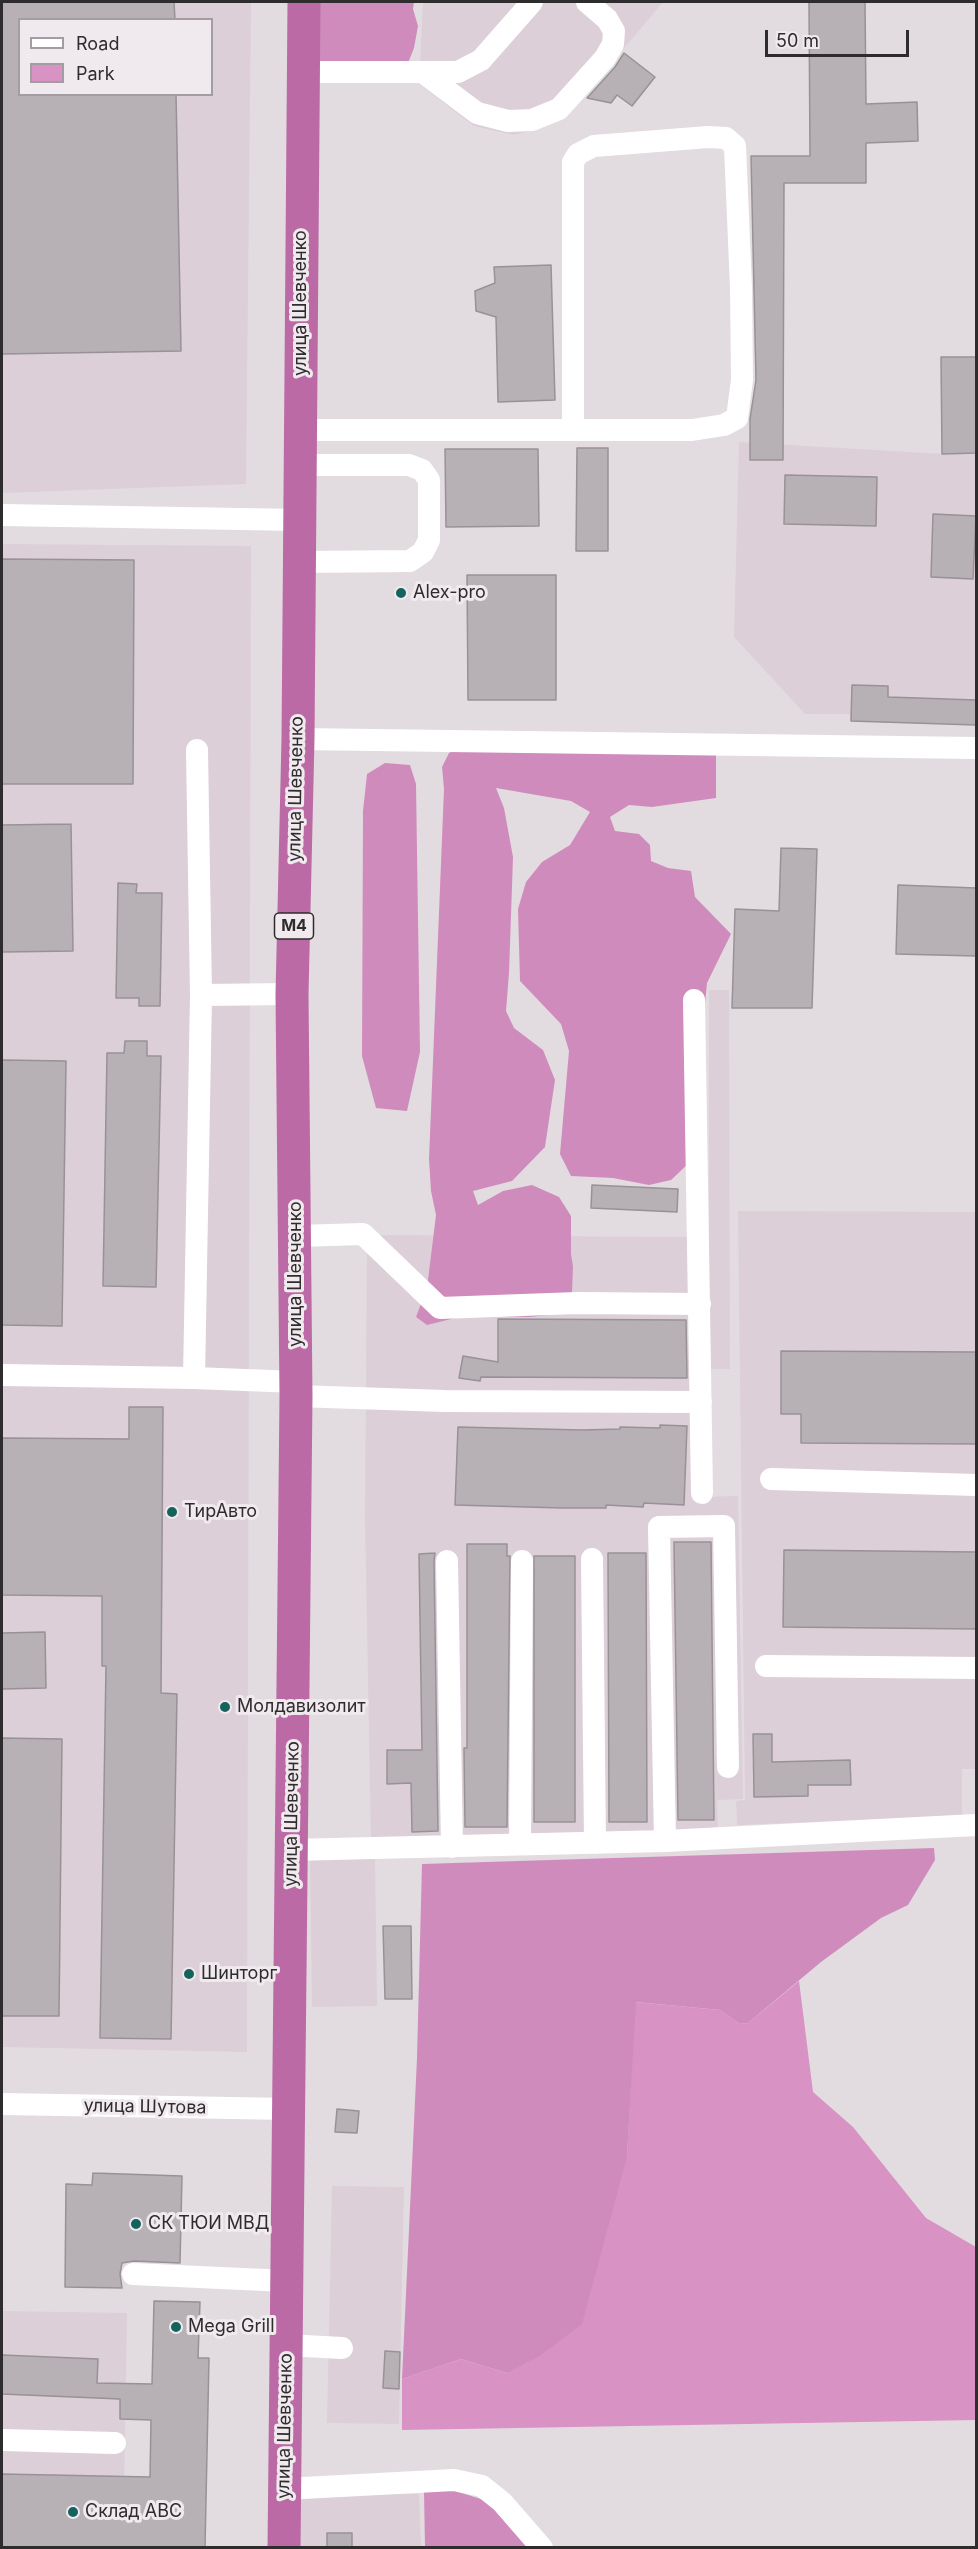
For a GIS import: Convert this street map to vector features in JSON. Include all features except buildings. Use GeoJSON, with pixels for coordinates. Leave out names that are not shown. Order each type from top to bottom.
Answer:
{"type":"FeatureCollection","features":[{"type":"Feature","properties":{"kind":"highway","name":"улица Шевченко"},"geometry":{"type":"LineString","coordinates":[[284,2547],[297,1236],[292,994],[298,739],[304,2]]}},
{"type":"Feature","properties":{"kind":"street"},"geometry":{"type":"LineString","coordinates":[[303,72],[425,74],[459,72],[481,60],[532,2]]}},
{"type":"Feature","properties":{"kind":"street"},"geometry":{"type":"LineString","coordinates":[[425,74],[477,113],[508,121],[532,120],[559,109],[605,58],[614,44],[614,31],[606,19],[587,2]]}},
{"type":"Feature","properties":{"kind":"street"},"geometry":{"type":"LineString","coordinates":[[300,429],[692,430],[724,425],[737,418],[742,380],[741,288],[735,146],[726,138],[708,137],[594,146],[578,154],[573,162],[573,429]]}},
{"type":"Feature","properties":{"kind":"street"},"geometry":{"type":"LineString","coordinates":[[299,562],[410,561],[423,552],[429,540],[429,480],[422,470],[409,465],[300,465]]}},
{"type":"Feature","properties":{"kind":"street"},"geometry":{"type":"LineString","coordinates":[[2,516],[300,519]]}},
{"type":"Feature","properties":{"kind":"street"},"geometry":{"type":"LineString","coordinates":[[298,739],[976,748]]}},
{"type":"Feature","properties":{"kind":"street"},"geometry":{"type":"LineString","coordinates":[[194,1378],[201,995],[197,750]]}},
{"type":"Feature","properties":{"kind":"street"},"geometry":{"type":"LineString","coordinates":[[201,995],[292,994]]}},
{"type":"Feature","properties":{"kind":"street"},"geometry":{"type":"LineString","coordinates":[[694,1000],[702,1493]]}},
{"type":"Feature","properties":{"kind":"street"},"geometry":{"type":"LineString","coordinates":[[297,1236],[363,1234],[440,1308],[577,1303],[700,1304]]}},
{"type":"Feature","properties":{"kind":"street"},"geometry":{"type":"LineString","coordinates":[[2,1375],[194,1378],[445,1401],[701,1402]]}},
{"type":"Feature","properties":{"kind":"street"},"geometry":{"type":"LineString","coordinates":[[771,1479],[976,1485]]}},
{"type":"Feature","properties":{"kind":"street"},"geometry":{"type":"LineString","coordinates":[[665,1841],[659,1527],[724,1526],[728,1767]]}},
{"type":"Feature","properties":{"kind":"street"},"geometry":{"type":"LineString","coordinates":[[592,1559],[595,1843]]}},
{"type":"Feature","properties":{"kind":"street"},"geometry":{"type":"LineString","coordinates":[[447,1561],[452,1847]]}},
{"type":"Feature","properties":{"kind":"street"},"geometry":{"type":"LineString","coordinates":[[520,1844],[522,1561]]}},
{"type":"Feature","properties":{"kind":"street"},"geometry":{"type":"LineString","coordinates":[[766,1666],[976,1668]]}},
{"type":"Feature","properties":{"kind":"street"},"geometry":{"type":"LineString","coordinates":[[291,1850],[665,1841],[976,1825]]}},
{"type":"Feature","properties":{"kind":"street","name":"улица Шутова"},"geometry":{"type":"LineString","coordinates":[[2,2104],[289,2109]]}},
{"type":"Feature","properties":{"kind":"street"},"geometry":{"type":"LineString","coordinates":[[133,2274],[287,2281]]}},
{"type":"Feature","properties":{"kind":"street"},"geometry":{"type":"LineString","coordinates":[[286,2346],[342,2348]]}},
{"type":"Feature","properties":{"kind":"street"},"geometry":{"type":"LineString","coordinates":[[2,2440],[115,2442]]}},
{"type":"Feature","properties":{"kind":"street"},"geometry":{"type":"LineString","coordinates":[[285,2489],[454,2480],[482,2486],[502,2502],[542,2547]]}},
{"type":"Feature","properties":{"kind":"shaded area"},"geometry":{"type":"Polygon","coordinates":[[[2,2],[251,2],[246,484],[2,493],[2,2]]]}},
{"type":"Feature","properties":{"kind":"shaded area"},"geometry":{"type":"Polygon","coordinates":[[[315,2],[414,2],[413,9],[418,26],[414,48],[408,63],[320,64],[315,2]]]}},
{"type":"Feature","properties":{"kind":"shaded area"},"geometry":{"type":"Polygon","coordinates":[[[423,2],[663,2],[566,117],[542,128],[514,135],[474,126],[419,84],[423,2]]]}},
{"type":"Feature","properties":{"kind":"shaded area"},"geometry":{"type":"Polygon","coordinates":[[[739,442],[942,454],[976,453],[976,715],[805,714],[734,637],[739,442]]]}},
{"type":"Feature","properties":{"kind":"shaded area"},"geometry":{"type":"Polygon","coordinates":[[[2,544],[251,546],[247,2052],[2,2047],[2,544]]]}},
{"type":"Feature","properties":{"kind":"shaded area"},"geometry":{"type":"Polygon","coordinates":[[[460,748],[716,755],[716,798],[652,807],[629,805],[610,817],[615,831],[639,834],[650,845],[651,861],[668,868],[691,871],[695,897],[731,934],[707,983],[689,1163],[671,1180],[649,1185],[613,1178],[571,1176],[560,1154],[569,1051],[561,1024],[520,981],[518,909],[526,882],[542,862],[570,845],[590,812],[571,801],[496,788],[504,808],[513,857],[506,1011],[514,1028],[543,1050],[555,1080],[545,1147],[512,1181],[473,1191],[478,1205],[503,1191],[532,1185],[559,1197],[571,1216],[572,1292],[560,1308],[548,1315],[529,1317],[467,1315],[427,1325],[416,1317],[427,1288],[436,1215],[431,1191],[429,1159],[444,789],[442,767],[449,753],[460,748]]]}},
{"type":"Feature","properties":{"kind":"shaded area"},"geometry":{"type":"Polygon","coordinates":[[[385,763],[410,765],[416,784],[420,1052],[407,1111],[376,1108],[362,1056],[363,811],[367,774],[385,763]]]}},
{"type":"Feature","properties":{"kind":"shaded area"},"geometry":{"type":"Polygon","coordinates":[[[709,990],[729,990],[730,1369],[709,1369],[709,990]]]}},
{"type":"Feature","properties":{"kind":"shaded area"},"geometry":{"type":"Polygon","coordinates":[[[738,1211],[976,1212],[976,1769],[962,1769],[962,1816],[737,1825],[736,1801],[745,1800],[738,1211]]]}},
{"type":"Feature","properties":{"kind":"shaded area"},"geometry":{"type":"Polygon","coordinates":[[[367,1235],[694,1237],[696,1497],[738,1496],[743,1799],[717,1800],[718,1829],[371,1839],[365,1517],[367,1235]]]}},
{"type":"Feature","properties":{"kind":"shaded area"},"geometry":{"type":"Polygon","coordinates":[[[934,1848],[935,1860],[908,1905],[881,1918],[821,1962],[748,2023],[740,2024],[720,2010],[636,2002],[627,2157],[582,2324],[541,2355],[507,2373],[461,2359],[402,2379],[417,2058],[422,1864],[934,1848]]]}},
{"type":"Feature","properties":{"kind":"shaded area"},"geometry":{"type":"Polygon","coordinates":[[[375,1855],[377,2006],[312,2007],[310,1856],[375,1855]]]}},
{"type":"Feature","properties":{"kind":"shaded area"},"geometry":{"type":"Polygon","coordinates":[[[332,2186],[404,2187],[399,2424],[327,2423],[332,2186]]]}},
{"type":"Feature","properties":{"kind":"shaded area"},"geometry":{"type":"Polygon","coordinates":[[[2,2311],[127,2313],[123,2547],[2,2548],[2,2311]]]}},
{"type":"Feature","properties":{"kind":"shaded area"},"geometry":{"type":"Polygon","coordinates":[[[446,2488],[490,2502],[527,2547],[425,2547],[424,2492],[446,2488]]]}},
{"type":"Feature","properties":{"kind":"shaded area"},"geometry":{"type":"Polygon","coordinates":[[[419,2494],[421,2547],[289,2547],[289,2495],[419,2494]]]}},
{"type":"Feature","properties":{"kind":"green space"},"geometry":{"type":"Polygon","coordinates":[[[799,1981],[813,2092],[853,2127],[926,2218],[976,2247],[976,2420],[402,2430],[402,2379],[461,2359],[507,2373],[627,2157],[635,2002],[720,2010],[740,2024],[748,2023],[799,1981]]]}},
{"type":"Feature","properties":{"kind":"place","name":"Alex-pro"},"geometry":{"type":"Point","coordinates":[401,593]}},
{"type":"Feature","properties":{"kind":"place","name":"ТирАвто"},"geometry":{"type":"Point","coordinates":[172,1512]}},
{"type":"Feature","properties":{"kind":"place","name":"Молдавизолит"},"geometry":{"type":"Point","coordinates":[225,1707]}},
{"type":"Feature","properties":{"kind":"place","name":"Шинторг"},"geometry":{"type":"Point","coordinates":[189,1974]}},
{"type":"Feature","properties":{"kind":"place","name":"СК ТЮИ МВД"},"geometry":{"type":"Point","coordinates":[136,2224]}},
{"type":"Feature","properties":{"kind":"place","name":"Mega Grill"},"geometry":{"type":"Point","coordinates":[176,2327]}},
{"type":"Feature","properties":{"kind":"place","name":"Склад АВС"},"geometry":{"type":"Point","coordinates":[73,2512]}}]}
